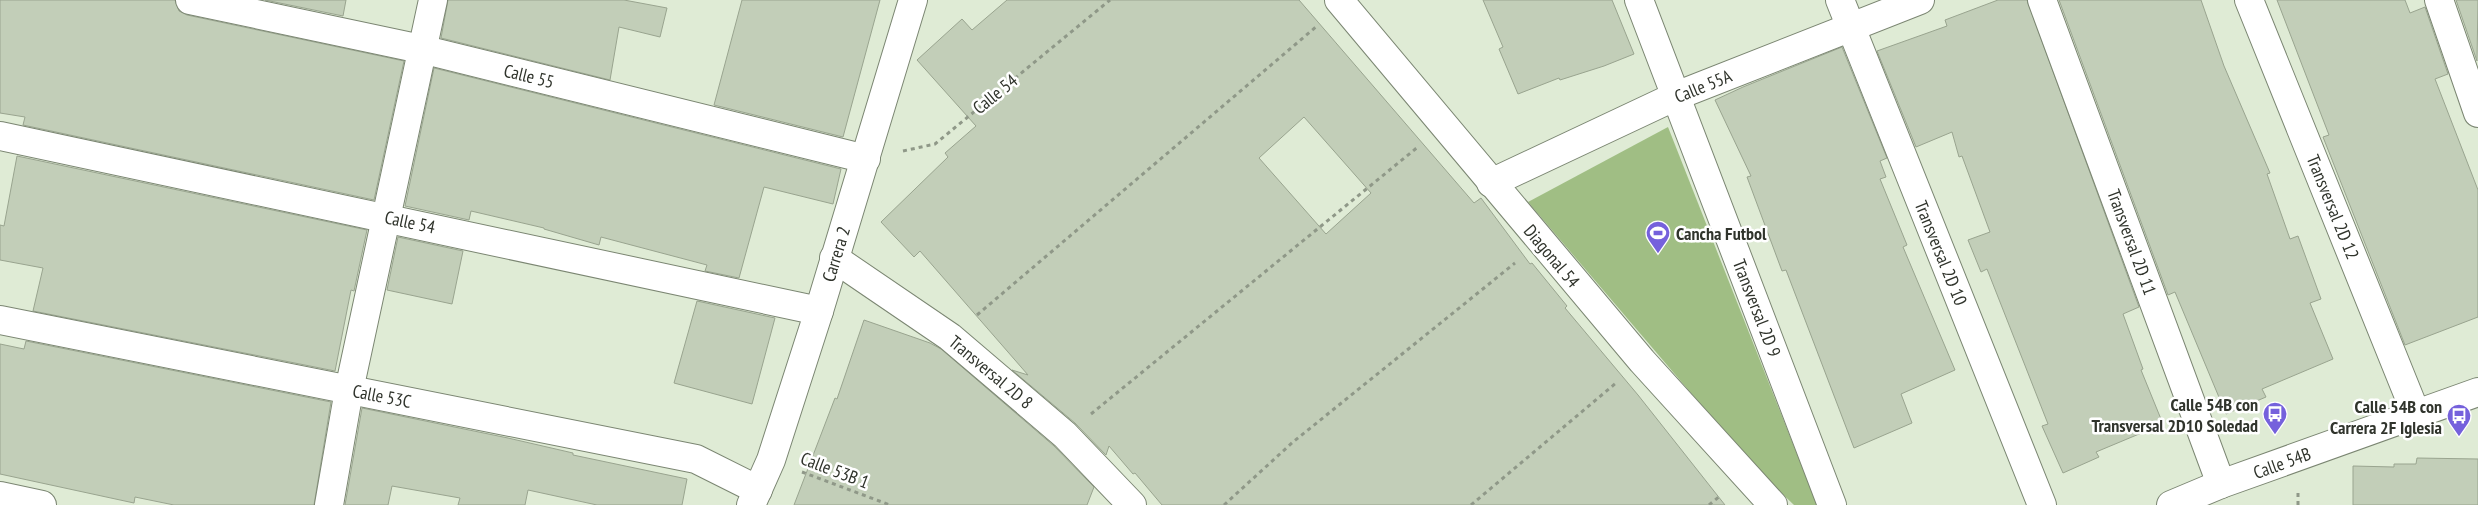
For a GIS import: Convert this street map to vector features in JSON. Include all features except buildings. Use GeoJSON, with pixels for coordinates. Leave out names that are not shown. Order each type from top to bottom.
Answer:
{"type":"FeatureCollection","features":[{"type":"Feature","properties":{"kind":"street","name":"Calle 55"},"geometry":{"type":"LineString","coordinates":[[190,0],[422,50],[866,159]]}},
{"type":"Feature","properties":{"kind":"street"},"geometry":{"type":"LineString","coordinates":[[329,505],[349,390],[388,217],[432,0]]}},
{"type":"Feature","properties":{"kind":"street","name":"Carrera 2"},"geometry":{"type":"LineString","coordinates":[[755,498],[771,460],[819,311],[913,0]]}},
{"type":"Feature","properties":{"kind":"street","name":"Transversal 2D 9"},"geometry":{"type":"LineString","coordinates":[[1639,0],[1832,505]]}},
{"type":"Feature","properties":{"kind":"street","name":"Transversal 2D 10"},"geometry":{"type":"LineString","coordinates":[[1840,0],[2042,505]]}},
{"type":"Feature","properties":{"kind":"street","name":"Calle 55A"},"geometry":{"type":"LineString","coordinates":[[1491,183],[1676,96],[1920,0]]}},
{"type":"Feature","properties":{"kind":"street","name":"Transversal 2D 11"},"geometry":{"type":"LineString","coordinates":[[2042,0],[2222,484]]}},
{"type":"Feature","properties":{"kind":"street","name":"Transversal 2D 12"},"geometry":{"type":"LineString","coordinates":[[2249,0],[2416,414]]}},
{"type":"Feature","properties":{"kind":"street"},"geometry":{"type":"LineString","coordinates":[[2439,0],[2478,113]]}},
{"type":"Feature","properties":{"kind":"street","name":"Diagonal 54"},"geometry":{"type":"LineString","coordinates":[[1341,2],[1443,126],[1642,361],[1773,505]]}},
{"type":"Feature","properties":{"kind":"street","name":"Calle 54"},"geometry":{"type":"LineString","coordinates":[[0,136],[388,217],[819,311]]}},
{"type":"Feature","properties":{"kind":"street","name":"Transversal 2D 8"},"geometry":{"type":"LineString","coordinates":[[834,258],[950,337],[1065,435],[1132,505]]}},
{"type":"Feature","properties":{"kind":"street","name":"Calle 53C"},"geometry":{"type":"LineString","coordinates":[[0,320],[696,459],[755,498]]}},
{"type":"Feature","properties":{"kind":"street","name":"Calle 54B"},"geometry":{"type":"LineString","coordinates":[[2171,505],[2222,484],[2478,392]]}},
{"type":"Feature","properties":{"kind":"street"},"geometry":{"type":"LineString","coordinates":[[0,496],[42,505]]}},
{"type":"Feature","properties":{"kind":"path","name":"Calle 54"},"geometry":{"type":"LineString","coordinates":[[866,159],[935,144],[1110,0]]}},
{"type":"Feature","properties":{"kind":"path"},"geometry":{"type":"LineString","coordinates":[[950,337],[1341,2]]}},
{"type":"Feature","properties":{"kind":"path"},"geometry":{"type":"LineString","coordinates":[[1065,435],[1443,126]]}},
{"type":"Feature","properties":{"kind":"path"},"geometry":{"type":"LineString","coordinates":[[1224,505],[1293,442],[1541,242]]}},
{"type":"Feature","properties":{"kind":"path"},"geometry":{"type":"LineString","coordinates":[[1471,505],[1642,361]]}},
{"type":"Feature","properties":{"kind":"path","name":"Calle 53B 1"},"geometry":{"type":"LineString","coordinates":[[771,460],[890,505]]}},
{"type":"Feature","properties":{"kind":"green space"},"geometry":{"type":"Polygon","coordinates":[[[1668,127],[1817,505],[1794,505],[1754,467],[1528,202],[1668,127]]]}},
{"type":"Feature","properties":{"kind":"place","name":"Cancha Futbol"},"geometry":{"type":"Point","coordinates":[1658,254]}},
{"type":"Feature","properties":{"kind":"place","name":"Calle 54B con Transversal 2D10 Soledad"},"geometry":{"type":"Point","coordinates":[2275,435]}},
{"type":"Feature","properties":{"kind":"place","name":"Calle 54B con Carrera 2F Iglesia"},"geometry":{"type":"Point","coordinates":[2459,437]}}]}
